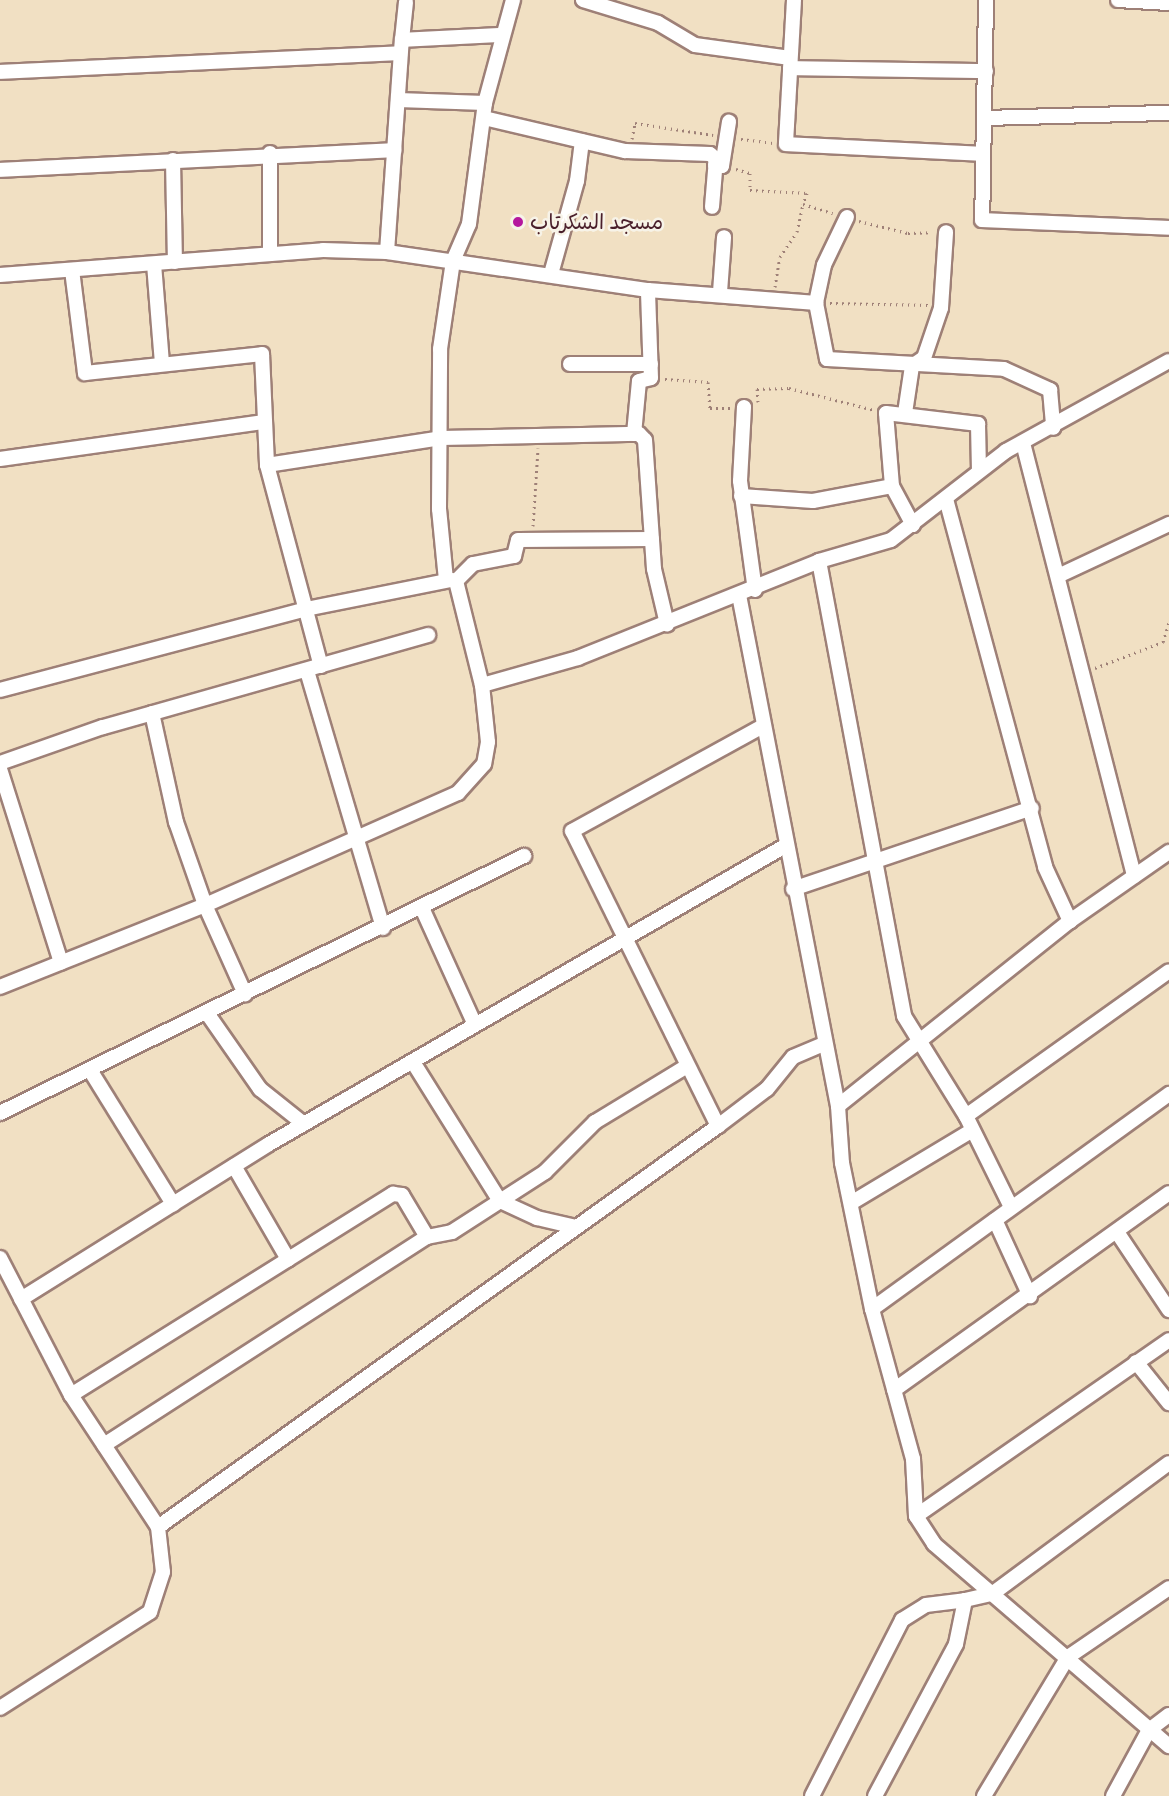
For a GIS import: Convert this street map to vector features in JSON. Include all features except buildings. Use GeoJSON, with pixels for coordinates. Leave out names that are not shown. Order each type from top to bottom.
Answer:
{"type":"FeatureCollection","features":[{"type":"Feature","properties":{"kind":"street"},"geometry":{"type":"LineString","coordinates":[[0,987],[205,905],[357,840],[474,782],[488,742],[482,685],[451,581],[439,509],[441,438],[437,378],[453,261],[469,224],[485,103],[513,0]]}},
{"type":"Feature","properties":{"kind":"street"},"geometry":{"type":"LineString","coordinates":[[583,0],[658,23],[694,45],[790,63],[986,71]]}},
{"type":"Feature","properties":{"kind":"street"},"geometry":{"type":"LineString","coordinates":[[794,0],[786,144],[983,154]]}},
{"type":"Feature","properties":{"kind":"street"},"geometry":{"type":"LineString","coordinates":[[986,0],[982,220],[1169,228]]}},
{"type":"Feature","properties":{"kind":"street"},"geometry":{"type":"LineString","coordinates":[[1118,0],[1169,3]]}},
{"type":"Feature","properties":{"kind":"street"},"geometry":{"type":"LineString","coordinates":[[387,252],[406,2]]}},
{"type":"Feature","properties":{"kind":"street"},"geometry":{"type":"LineString","coordinates":[[0,72],[401,46],[502,35]]}},
{"type":"Feature","properties":{"kind":"street"},"geometry":{"type":"LineString","coordinates":[[398,100],[485,103]]}},
{"type":"Feature","properties":{"kind":"street"},"geometry":{"type":"LineString","coordinates":[[985,118],[1169,113]]}},
{"type":"Feature","properties":{"kind":"street"},"geometry":{"type":"LineString","coordinates":[[484,118],[582,141],[631,149],[710,154],[716,165],[712,207]]}},
{"type":"Feature","properties":{"kind":"street"},"geometry":{"type":"LineString","coordinates":[[716,165],[722,166],[729,122]]}},
{"type":"Feature","properties":{"kind":"street"},"geometry":{"type":"LineString","coordinates":[[551,274],[578,181],[582,141]]}},
{"type":"Feature","properties":{"kind":"street"},"geometry":{"type":"LineString","coordinates":[[0,170],[270,153],[394,150]]}},
{"type":"Feature","properties":{"kind":"street"},"geometry":{"type":"LineString","coordinates":[[270,153],[270,255]]}},
{"type":"Feature","properties":{"kind":"street"},"geometry":{"type":"LineString","coordinates":[[173,160],[175,262]]}},
{"type":"Feature","properties":{"kind":"street"},"geometry":{"type":"LineString","coordinates":[[847,217],[824,265],[816,303],[827,359],[912,366],[996,368],[1034,381],[1050,390],[1053,428]]}},
{"type":"Feature","properties":{"kind":"street"},"geometry":{"type":"LineString","coordinates":[[905,413],[912,366],[924,358],[941,308],[946,232]]}},
{"type":"Feature","properties":{"kind":"street"},"geometry":{"type":"LineString","coordinates":[[720,292],[724,237]]}},
{"type":"Feature","properties":{"kind":"street"},"geometry":{"type":"LineString","coordinates":[[0,275],[270,255],[387,252],[551,274],[648,290],[720,292],[816,303]]}},
{"type":"Feature","properties":{"kind":"street"},"geometry":{"type":"LineString","coordinates":[[154,264],[162,364]]}},
{"type":"Feature","properties":{"kind":"street"},"geometry":{"type":"LineString","coordinates":[[72,270],[83,372],[262,354],[262,422],[267,465],[321,666]]}},
{"type":"Feature","properties":{"kind":"street"},"geometry":{"type":"LineString","coordinates":[[648,290],[651,371]]}},
{"type":"Feature","properties":{"kind":"street"},"geometry":{"type":"LineString","coordinates":[[482,685],[578,658],[755,590],[819,561],[891,540],[979,471],[1023,443],[1169,361]]}},
{"type":"Feature","properties":{"kind":"street"},"geometry":{"type":"LineString","coordinates":[[570,364],[651,371]]}},
{"type":"Feature","properties":{"kind":"street"},"geometry":{"type":"LineString","coordinates":[[634,434],[639,381],[651,371]]}},
{"type":"Feature","properties":{"kind":"street"},"geometry":{"type":"LineString","coordinates":[[744,407],[741,496],[755,590]]}},
{"type":"Feature","properties":{"kind":"street"},"geometry":{"type":"LineString","coordinates":[[913,525],[892,486],[886,413],[905,413],[978,424],[979,471]]}},
{"type":"Feature","properties":{"kind":"street"},"geometry":{"type":"LineString","coordinates":[[0,459],[262,422]]}},
{"type":"Feature","properties":{"kind":"street"},"geometry":{"type":"LineString","coordinates":[[267,465],[441,438],[634,434],[645,440],[652,538],[667,624]]}},
{"type":"Feature","properties":{"kind":"street"},"geometry":{"type":"LineString","coordinates":[[1023,443],[1134,876]]}},
{"type":"Feature","properties":{"kind":"street"},"geometry":{"type":"LineString","coordinates":[[741,496],[813,501],[892,486]]}},
{"type":"Feature","properties":{"kind":"street"},"geometry":{"type":"LineString","coordinates":[[946,499],[1032,808],[1044,867],[1070,921]]}},
{"type":"Feature","properties":{"kind":"street"},"geometry":{"type":"LineString","coordinates":[[1058,576],[1169,524]]}},
{"type":"Feature","properties":{"kind":"street"},"geometry":{"type":"LineString","coordinates":[[0,690],[306,609],[451,581],[473,564],[514,556],[518,540],[652,538]]}},
{"type":"Feature","properties":{"kind":"street"},"geometry":{"type":"LineString","coordinates":[[819,561],[878,859],[904,1016],[966,1116],[971,1131],[1011,1206]]}},
{"type":"Feature","properties":{"kind":"street"},"geometry":{"type":"LineString","coordinates":[[739,595],[784,846],[823,1044],[838,1106],[851,1203],[872,1308],[913,1459],[916,1516],[934,1544],[1169,1746]]}},
{"type":"Feature","properties":{"kind":"street"},"geometry":{"type":"LineString","coordinates":[[0,763],[152,713],[428,635]]}},
{"type":"Feature","properties":{"kind":"street"},"geometry":{"type":"LineString","coordinates":[[307,671],[383,928]]}},
{"type":"Feature","properties":{"kind":"street"},"geometry":{"type":"LineString","coordinates":[[152,713],[176,822],[205,905],[244,994]]}},
{"type":"Feature","properties":{"kind":"street"},"geometry":{"type":"LineString","coordinates":[[718,1126],[572,831],[763,726]]}},
{"type":"Feature","properties":{"kind":"street"},"geometry":{"type":"LineString","coordinates":[[0,769],[61,963]]}},
{"type":"Feature","properties":{"kind":"street"},"geometry":{"type":"LineString","coordinates":[[793,889],[1032,808]]}},
{"type":"Feature","properties":{"kind":"street"},"geometry":{"type":"LineString","coordinates":[[21,1299],[304,1124],[784,846]]}},
{"type":"Feature","properties":{"kind":"street"},"geometry":{"type":"LineString","coordinates":[[838,1106],[921,1044],[1070,921],[1169,852]]}},
{"type":"Feature","properties":{"kind":"street"},"geometry":{"type":"LineString","coordinates":[[0,1113],[383,928],[524,856]]}},
{"type":"Feature","properties":{"kind":"street"},"geometry":{"type":"LineString","coordinates":[[422,908],[475,1025]]}},
{"type":"Feature","properties":{"kind":"street"},"geometry":{"type":"LineString","coordinates":[[966,1116],[1169,971]]}},
{"type":"Feature","properties":{"kind":"street"},"geometry":{"type":"LineString","coordinates":[[207,1012],[260,1089],[304,1124]]}},
{"type":"Feature","properties":{"kind":"street"},"geometry":{"type":"LineString","coordinates":[[158,1527],[573,1226],[718,1126],[766,1089],[793,1057],[823,1044]]}},
{"type":"Feature","properties":{"kind":"street"},"geometry":{"type":"LineString","coordinates":[[413,1062],[500,1201],[537,1218],[573,1226]]}},
{"type":"Feature","properties":{"kind":"street"},"geometry":{"type":"LineString","coordinates":[[104,1445],[427,1237],[452,1232],[545,1172],[596,1122],[687,1066]]}},
{"type":"Feature","properties":{"kind":"street"},"geometry":{"type":"LineString","coordinates":[[90,1070],[173,1204]]}},
{"type":"Feature","properties":{"kind":"street"},"geometry":{"type":"LineString","coordinates":[[872,1308],[1169,1094]]}},
{"type":"Feature","properties":{"kind":"street"},"geometry":{"type":"LineString","coordinates":[[851,1203],[971,1131]]}},
{"type":"Feature","properties":{"kind":"street"},"geometry":{"type":"LineString","coordinates":[[234,1166],[288,1259]]}},
{"type":"Feature","properties":{"kind":"street"},"geometry":{"type":"LineString","coordinates":[[71,1395],[397,1193],[427,1237]]}},
{"type":"Feature","properties":{"kind":"street"},"geometry":{"type":"LineString","coordinates":[[894,1390],[1030,1296],[1169,1193]]}},
{"type":"Feature","properties":{"kind":"street"},"geometry":{"type":"LineString","coordinates":[[995,1220],[1030,1296]]}},
{"type":"Feature","properties":{"kind":"street"},"geometry":{"type":"LineString","coordinates":[[1117,1232],[1169,1310]]}},
{"type":"Feature","properties":{"kind":"street"},"geometry":{"type":"LineString","coordinates":[[0,1258],[71,1395],[158,1527],[163,1572],[150,1612],[0,1708]]}},
{"type":"Feature","properties":{"kind":"street"},"geometry":{"type":"LineString","coordinates":[[916,1516],[1169,1340]]}},
{"type":"Feature","properties":{"kind":"street"},"geometry":{"type":"LineString","coordinates":[[1136,1362],[1169,1403]]}},
{"type":"Feature","properties":{"kind":"street"},"geometry":{"type":"LineString","coordinates":[[812,1796],[902,1620],[926,1605],[992,1594],[1169,1463]]}},
{"type":"Feature","properties":{"kind":"street"},"geometry":{"type":"LineString","coordinates":[[984,1796],[1068,1657],[1169,1588]]}},
{"type":"Feature","properties":{"kind":"street"},"geometry":{"type":"LineString","coordinates":[[875,1796],[956,1644],[965,1600]]}},
{"type":"Feature","properties":{"kind":"street"},"geometry":{"type":"LineString","coordinates":[[1113,1796],[1149,1730],[1169,1715]]}},
{"type":"Feature","properties":{"kind":"path"},"geometry":{"type":"LineString","coordinates":[[631,149],[635,123],[786,144]]}},
{"type":"Feature","properties":{"kind":"path"},"geometry":{"type":"LineString","coordinates":[[774,298],[780,257],[797,232],[803,204]]}},
{"type":"Feature","properties":{"kind":"path"},"geometry":{"type":"LineString","coordinates":[[816,303],[866,300],[941,308]]}},
{"type":"Feature","properties":{"kind":"path"},"geometry":{"type":"LineString","coordinates":[[651,371],[708,382],[710,408],[758,407],[757,389],[789,388],[886,413]]}},
{"type":"Feature","properties":{"kind":"path"},"geometry":{"type":"LineString","coordinates":[[533,539],[538,436]]}},
{"type":"Feature","properties":{"kind":"path"},"geometry":{"type":"LineString","coordinates":[[1082,673],[1163,642],[1169,622]]}},
{"type":"Feature","properties":{"kind":"place","name":"مسجد الشكرتاب"},"geometry":{"type":"Point","coordinates":[518,222]}}]}
